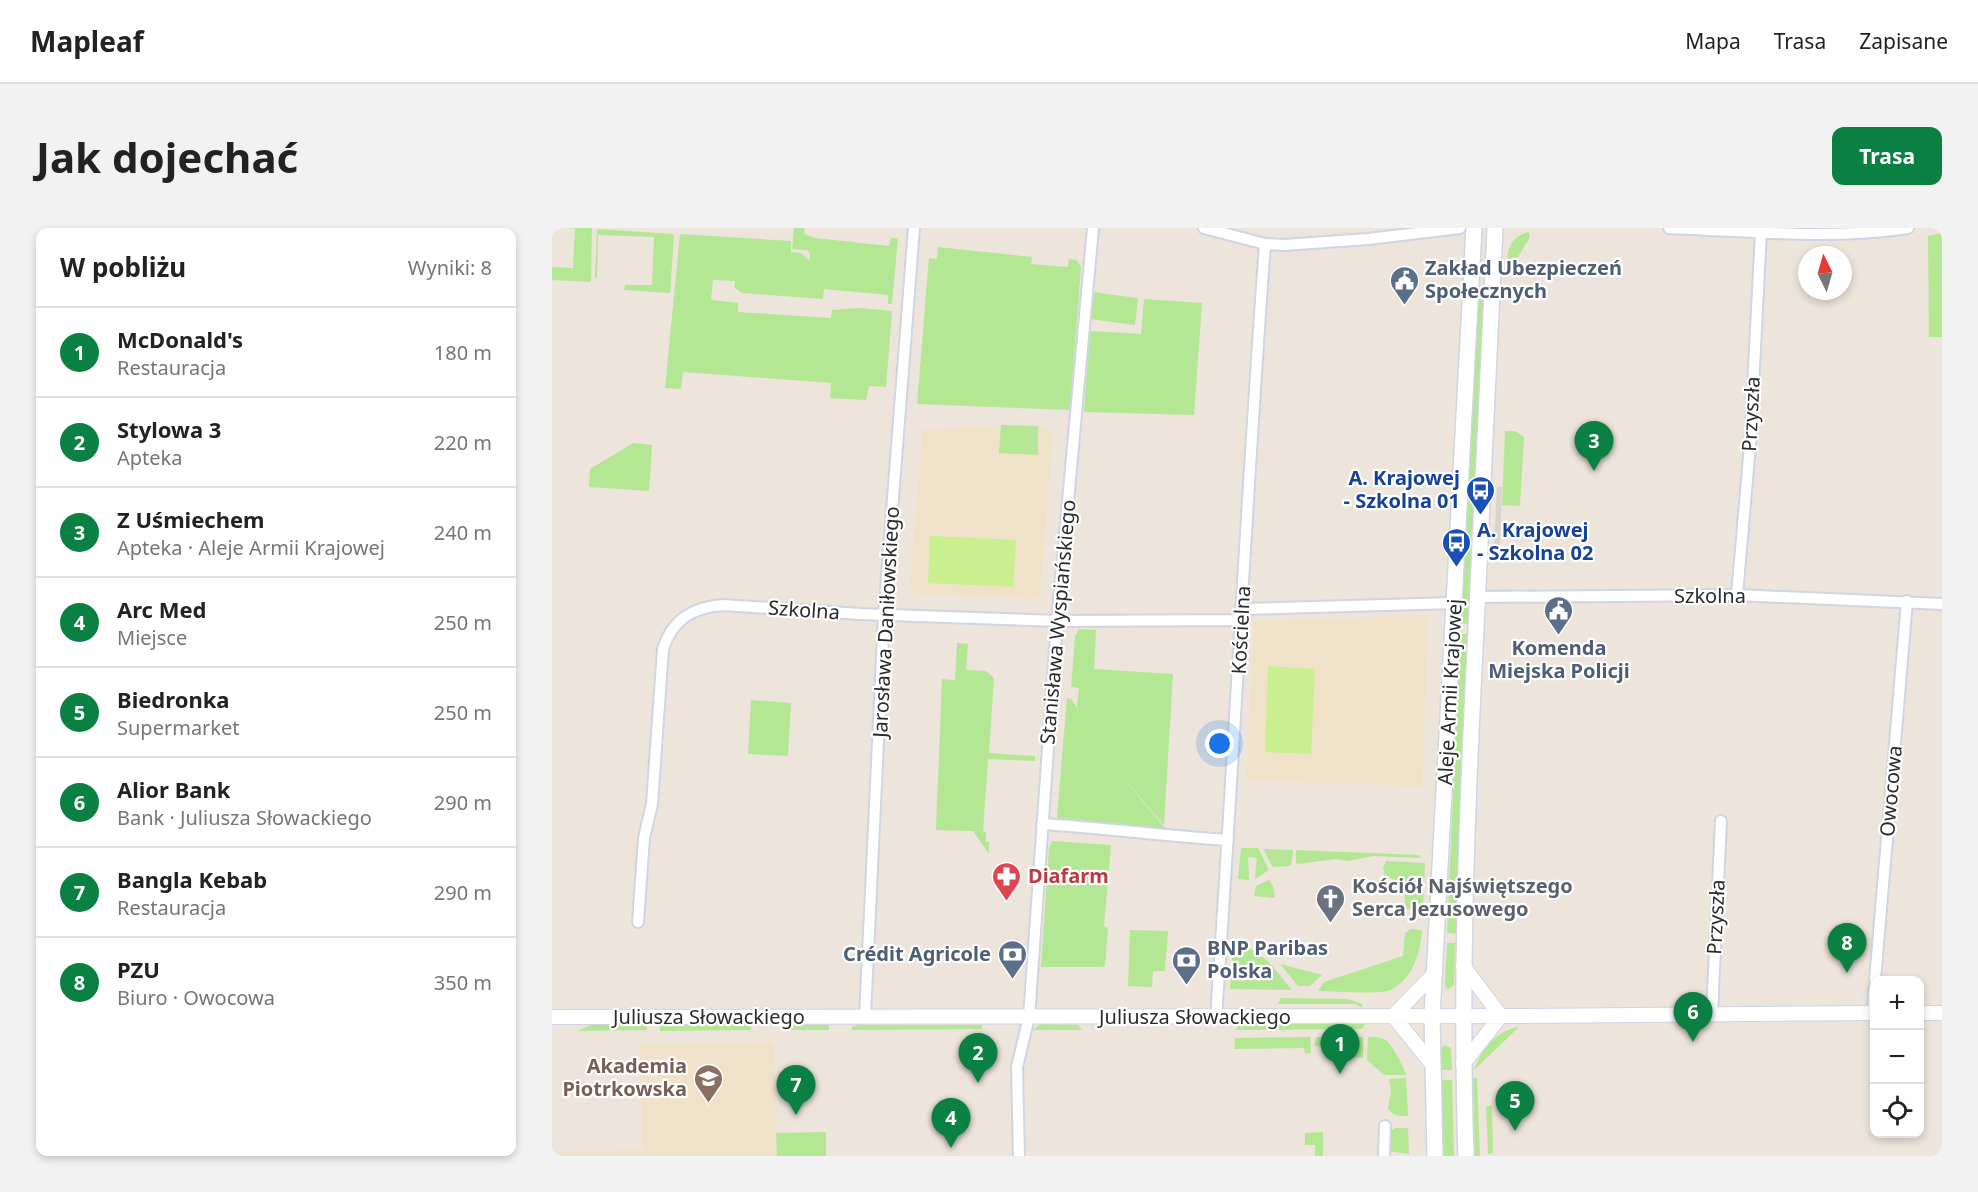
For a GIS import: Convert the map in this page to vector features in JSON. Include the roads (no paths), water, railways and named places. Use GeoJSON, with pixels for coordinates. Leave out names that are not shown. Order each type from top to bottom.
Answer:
{"type":"FeatureCollection","features":[{"type":"Feature","properties":{"kind":"main road","name":"Aleje Armii Krajowej"},"geometry":{"type":"LineString","coordinates":[[1435,1156],[1432,1016],[1474,228]]}},
{"type":"Feature","properties":{"kind":"main road","name":"Aleje Armii Krajowej"},"geometry":{"type":"LineString","coordinates":[[1466,1156],[1463,966],[1469,774],[1495,228]]}},
{"type":"Feature","properties":{"kind":"street","name":"Jarosława Daniłowskiego"},"geometry":{"type":"LineString","coordinates":[[865,1017],[884,614],[914,228]]}},
{"type":"Feature","properties":{"kind":"street","name":"Stanisława Wyspiańskiego"},"geometry":{"type":"LineString","coordinates":[[1019,1156],[1017,1067],[1029,1017],[1057,621],[1093,228]]}},
{"type":"Feature","properties":{"kind":"street"},"geometry":{"type":"LineString","coordinates":[[1204,228],[1265,244],[1368,239],[1460,228]]}},
{"type":"Feature","properties":{"kind":"street"},"geometry":{"type":"LineString","coordinates":[[1669,228],[1856,234],[1908,228]]}},
{"type":"Feature","properties":{"kind":"street","name":"Przyszła"},"geometry":{"type":"LineString","coordinates":[[1737,595],[1750,445],[1761,232]]}},
{"type":"Feature","properties":{"kind":"street","name":"Kościelna"},"geometry":{"type":"LineString","coordinates":[[1216,1017],[1265,244]]}},
{"type":"Feature","properties":{"kind":"street","name":"Szkolna"},"geometry":{"type":"LineString","coordinates":[[1478,597],[1737,595],[1942,604]]}},
{"type":"Feature","properties":{"kind":"street","name":"Owocowa"},"geometry":{"type":"LineString","coordinates":[[1875,976],[1907,601]]}},
{"type":"Feature","properties":{"kind":"street","name":"Szkolna"},"geometry":{"type":"LineString","coordinates":[[638,922],[644,834],[652,804],[663,650],[673,627],[690,612],[717,605],[1057,621],[1242,615],[1455,603]]}},
{"type":"Feature","properties":{"kind":"street","name":"Przyszła"},"geometry":{"type":"LineString","coordinates":[[1712,1013],[1721,821]]}},
{"type":"Feature","properties":{"kind":"street"},"geometry":{"type":"LineString","coordinates":[[1042,824],[1228,840]]}},
{"type":"Feature","properties":{"kind":"street"},"geometry":{"type":"LineString","coordinates":[[1463,966],[1501,1016],[1463,1064]]}},
{"type":"Feature","properties":{"kind":"street"},"geometry":{"type":"LineString","coordinates":[[1432,1064],[1393,1016],[1435,973]]}},
{"type":"Feature","properties":{"kind":"street","name":"Juliusza Słowackiego"},"geometry":{"type":"LineString","coordinates":[[552,1017],[1216,1017],[1870,1013]]}},
{"type":"Feature","properties":{"kind":"street"},"geometry":{"type":"LineString","coordinates":[[1924,1013],[1942,1013]]}},
{"type":"Feature","properties":{"kind":"street"},"geometry":{"type":"LineString","coordinates":[[1384,1156],[1385,1126]]}},
{"type":"Feature","properties":{"kind":"place","name":"Zakład Ubezpieczeń Społecznych"},"geometry":{"type":"Point","coordinates":[1404,306]}},
{"type":"Feature","properties":{"kind":"place","name":"Z Uśmiechem"},"geometry":{"type":"Point","coordinates":[1594,471]}},
{"type":"Feature","properties":{"kind":"place","name":"A. Krajowej - Szkolna 01"},"geometry":{"type":"Point","coordinates":[1481,516]}},
{"type":"Feature","properties":{"kind":"place","name":"A. Krajowej - Szkolna 02"},"geometry":{"type":"Point","coordinates":[1456,568]}},
{"type":"Feature","properties":{"kind":"place","name":"Komenda Miejska Policji"},"geometry":{"type":"Point","coordinates":[1559,636]}},
{"type":"Feature","properties":{"kind":"place","name":"Diafarm"},"geometry":{"type":"Point","coordinates":[1007,902]}},
{"type":"Feature","properties":{"kind":"place","name":"Kościół Najświętszego Serca Jezusowego"},"geometry":{"type":"Point","coordinates":[1331,924]}},
{"type":"Feature","properties":{"kind":"place","name":"PZU"},"geometry":{"type":"Point","coordinates":[1847,973]}},
{"type":"Feature","properties":{"kind":"place","name":"Crédit Agricole"},"geometry":{"type":"Point","coordinates":[1012,980]}},
{"type":"Feature","properties":{"kind":"place","name":"BNP Paribas Polska"},"geometry":{"type":"Point","coordinates":[1186,986]}},
{"type":"Feature","properties":{"kind":"place","name":"Alior Bank"},"geometry":{"type":"Point","coordinates":[1693,1042]}},
{"type":"Feature","properties":{"kind":"place","name":"McDonald's"},"geometry":{"type":"Point","coordinates":[1340,1074]}},
{"type":"Feature","properties":{"kind":"place","name":"Stylowa 3"},"geometry":{"type":"Point","coordinates":[978,1083]}},
{"type":"Feature","properties":{"kind":"place","name":"Akademia Piotrkowska"},"geometry":{"type":"Point","coordinates":[708,1104]}},
{"type":"Feature","properties":{"kind":"place","name":"Bangla Kebab"},"geometry":{"type":"Point","coordinates":[796,1115]}},
{"type":"Feature","properties":{"kind":"place","name":"Biedronka"},"geometry":{"type":"Point","coordinates":[1515,1131]}},
{"type":"Feature","properties":{"kind":"place","name":"Arc Med"},"geometry":{"type":"Point","coordinates":[951,1148]}}]}
